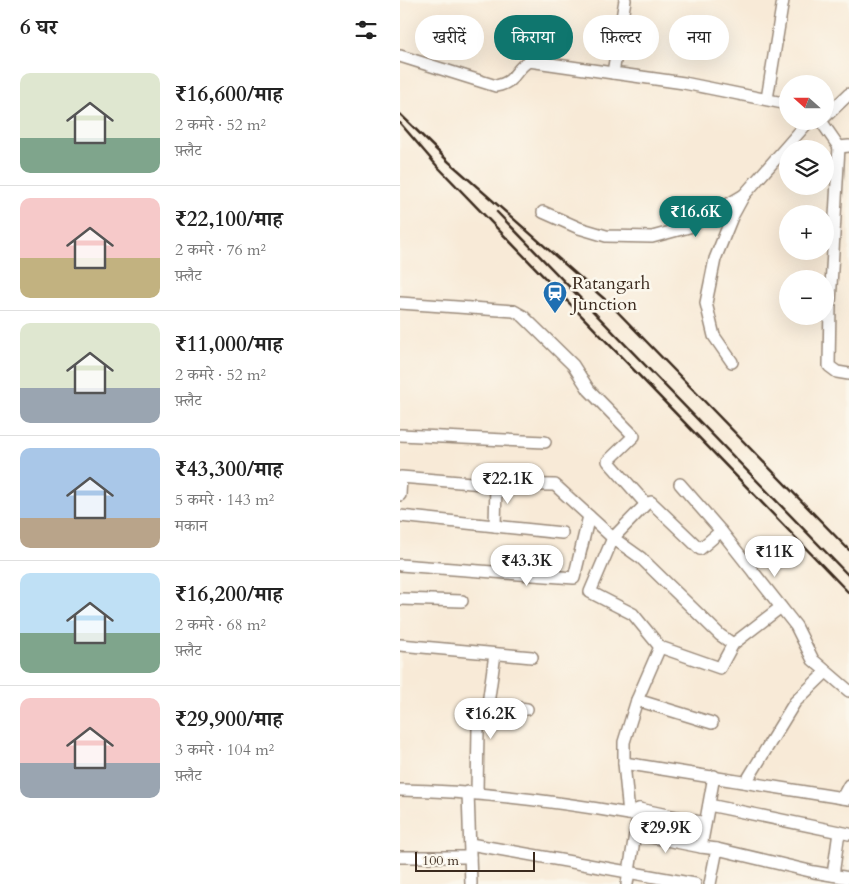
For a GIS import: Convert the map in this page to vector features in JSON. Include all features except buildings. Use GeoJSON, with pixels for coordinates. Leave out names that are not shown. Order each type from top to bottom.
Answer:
{"type":"FeatureCollection","features":[{"type":"Feature","properties":{"kind":"street"},"geometry":{"type":"LineString","coordinates":[[613,73],[625,0]]}},
{"type":"Feature","properties":{"kind":"street"},"geometry":{"type":"LineString","coordinates":[[767,99],[783,0]]}},
{"type":"Feature","properties":{"kind":"street"},"geometry":{"type":"LineString","coordinates":[[400,56],[496,86],[506,84],[515,77],[521,66],[529,61],[684,83],[779,102]]}},
{"type":"Feature","properties":{"kind":"street"},"geometry":{"type":"LineString","coordinates":[[834,108],[849,94]]}},
{"type":"Feature","properties":{"kind":"street"},"geometry":{"type":"LineString","coordinates":[[732,362],[714,336],[706,303],[715,259],[732,217],[744,195],[801,130]]}},
{"type":"Feature","properties":{"kind":"street"},"geometry":{"type":"LineString","coordinates":[[829,130],[844,147],[830,303],[829,366],[837,372],[849,374]]}},
{"type":"Feature","properties":{"kind":"street"},"geometry":{"type":"LineString","coordinates":[[543,212],[579,228],[606,236],[652,237],[689,227],[744,195]]}},
{"type":"Feature","properties":{"kind":"street"},"geometry":{"type":"LineString","coordinates":[[400,303],[514,311],[523,316],[572,365],[589,390],[634,436],[608,461],[646,504]]}},
{"type":"Feature","properties":{"kind":"street"},"geometry":{"type":"LineString","coordinates":[[400,435],[545,442]]}},
{"type":"Feature","properties":{"kind":"street"},"geometry":{"type":"LineString","coordinates":[[400,495],[401,477],[496,484],[555,485],[612,538],[641,558],[720,635],[733,644]]}},
{"type":"Feature","properties":{"kind":"street"},"geometry":{"type":"LineString","coordinates":[[495,526],[496,484]]}},
{"type":"Feature","properties":{"kind":"street"},"geometry":{"type":"LineString","coordinates":[[680,484],[722,531],[796,626],[813,660],[849,691]]}},
{"type":"Feature","properties":{"kind":"street"},"geometry":{"type":"LineString","coordinates":[[722,531],[700,549],[651,502],[646,504],[612,538],[590,592],[633,614],[660,648],[720,668],[733,644],[781,607]]}},
{"type":"Feature","properties":{"kind":"street"},"geometry":{"type":"LineString","coordinates":[[400,516],[562,533]]}},
{"type":"Feature","properties":{"kind":"street"},"geometry":{"type":"LineString","coordinates":[[400,565],[574,578],[589,516]]}},
{"type":"Feature","properties":{"kind":"street"},"geometry":{"type":"LineString","coordinates":[[400,598],[462,601]]}},
{"type":"Feature","properties":{"kind":"street"},"geometry":{"type":"LineString","coordinates":[[400,645],[532,657]]}},
{"type":"Feature","properties":{"kind":"street"},"geometry":{"type":"LineString","coordinates":[[628,878],[636,834],[634,812],[624,763],[624,742],[637,700],[660,648]]}},
{"type":"Feature","properties":{"kind":"street"},"geometry":{"type":"LineString","coordinates":[[488,704],[495,654]]}},
{"type":"Feature","properties":{"kind":"street"},"geometry":{"type":"LineString","coordinates":[[746,782],[795,702],[826,672]]}},
{"type":"Feature","properties":{"kind":"street"},"geometry":{"type":"LineString","coordinates":[[637,700],[712,723]]}},
{"type":"Feature","properties":{"kind":"street"},"geometry":{"type":"LineString","coordinates":[[471,884],[472,793],[478,728],[484,704],[527,709]]}},
{"type":"Feature","properties":{"kind":"street"},"geometry":{"type":"LineString","coordinates":[[624,763],[846,798],[849,785]]}},
{"type":"Feature","properties":{"kind":"street"},"geometry":{"type":"LineString","coordinates":[[701,847],[714,776]]}},
{"type":"Feature","properties":{"kind":"street"},"geometry":{"type":"LineString","coordinates":[[400,790],[472,793],[558,801],[705,823]]}},
{"type":"Feature","properties":{"kind":"street"},"geometry":{"type":"LineString","coordinates":[[709,805],[844,833],[833,875]]}},
{"type":"Feature","properties":{"kind":"street"},"geometry":{"type":"LineString","coordinates":[[636,834],[717,849],[849,878]]}},
{"type":"Feature","properties":{"kind":"street"},"geometry":{"type":"LineString","coordinates":[[470,844],[628,878],[695,884]]}},
{"type":"Feature","properties":{"kind":"street"},"geometry":{"type":"LineString","coordinates":[[710,884],[717,849]]}},
{"type":"Feature","properties":{"kind":"street"},"geometry":{"type":"LineString","coordinates":[[400,857],[470,857]]}},
{"type":"Feature","properties":{"kind":"railway"},"geometry":{"type":"LineString","coordinates":[[400,114],[449,162],[609,303],[849,550]]}},
{"type":"Feature","properties":{"kind":"railway"},"geometry":{"type":"LineString","coordinates":[[400,123],[437,166],[849,593]]}},
{"type":"Feature","properties":{"kind":"railway"},"geometry":{"type":"LineString","coordinates":[[497,212],[849,576]]}},
{"type":"Feature","properties":{"kind":"place","name":"Ratangarh Junction"},"geometry":{"type":"Point","coordinates":[555,314]}}]}
